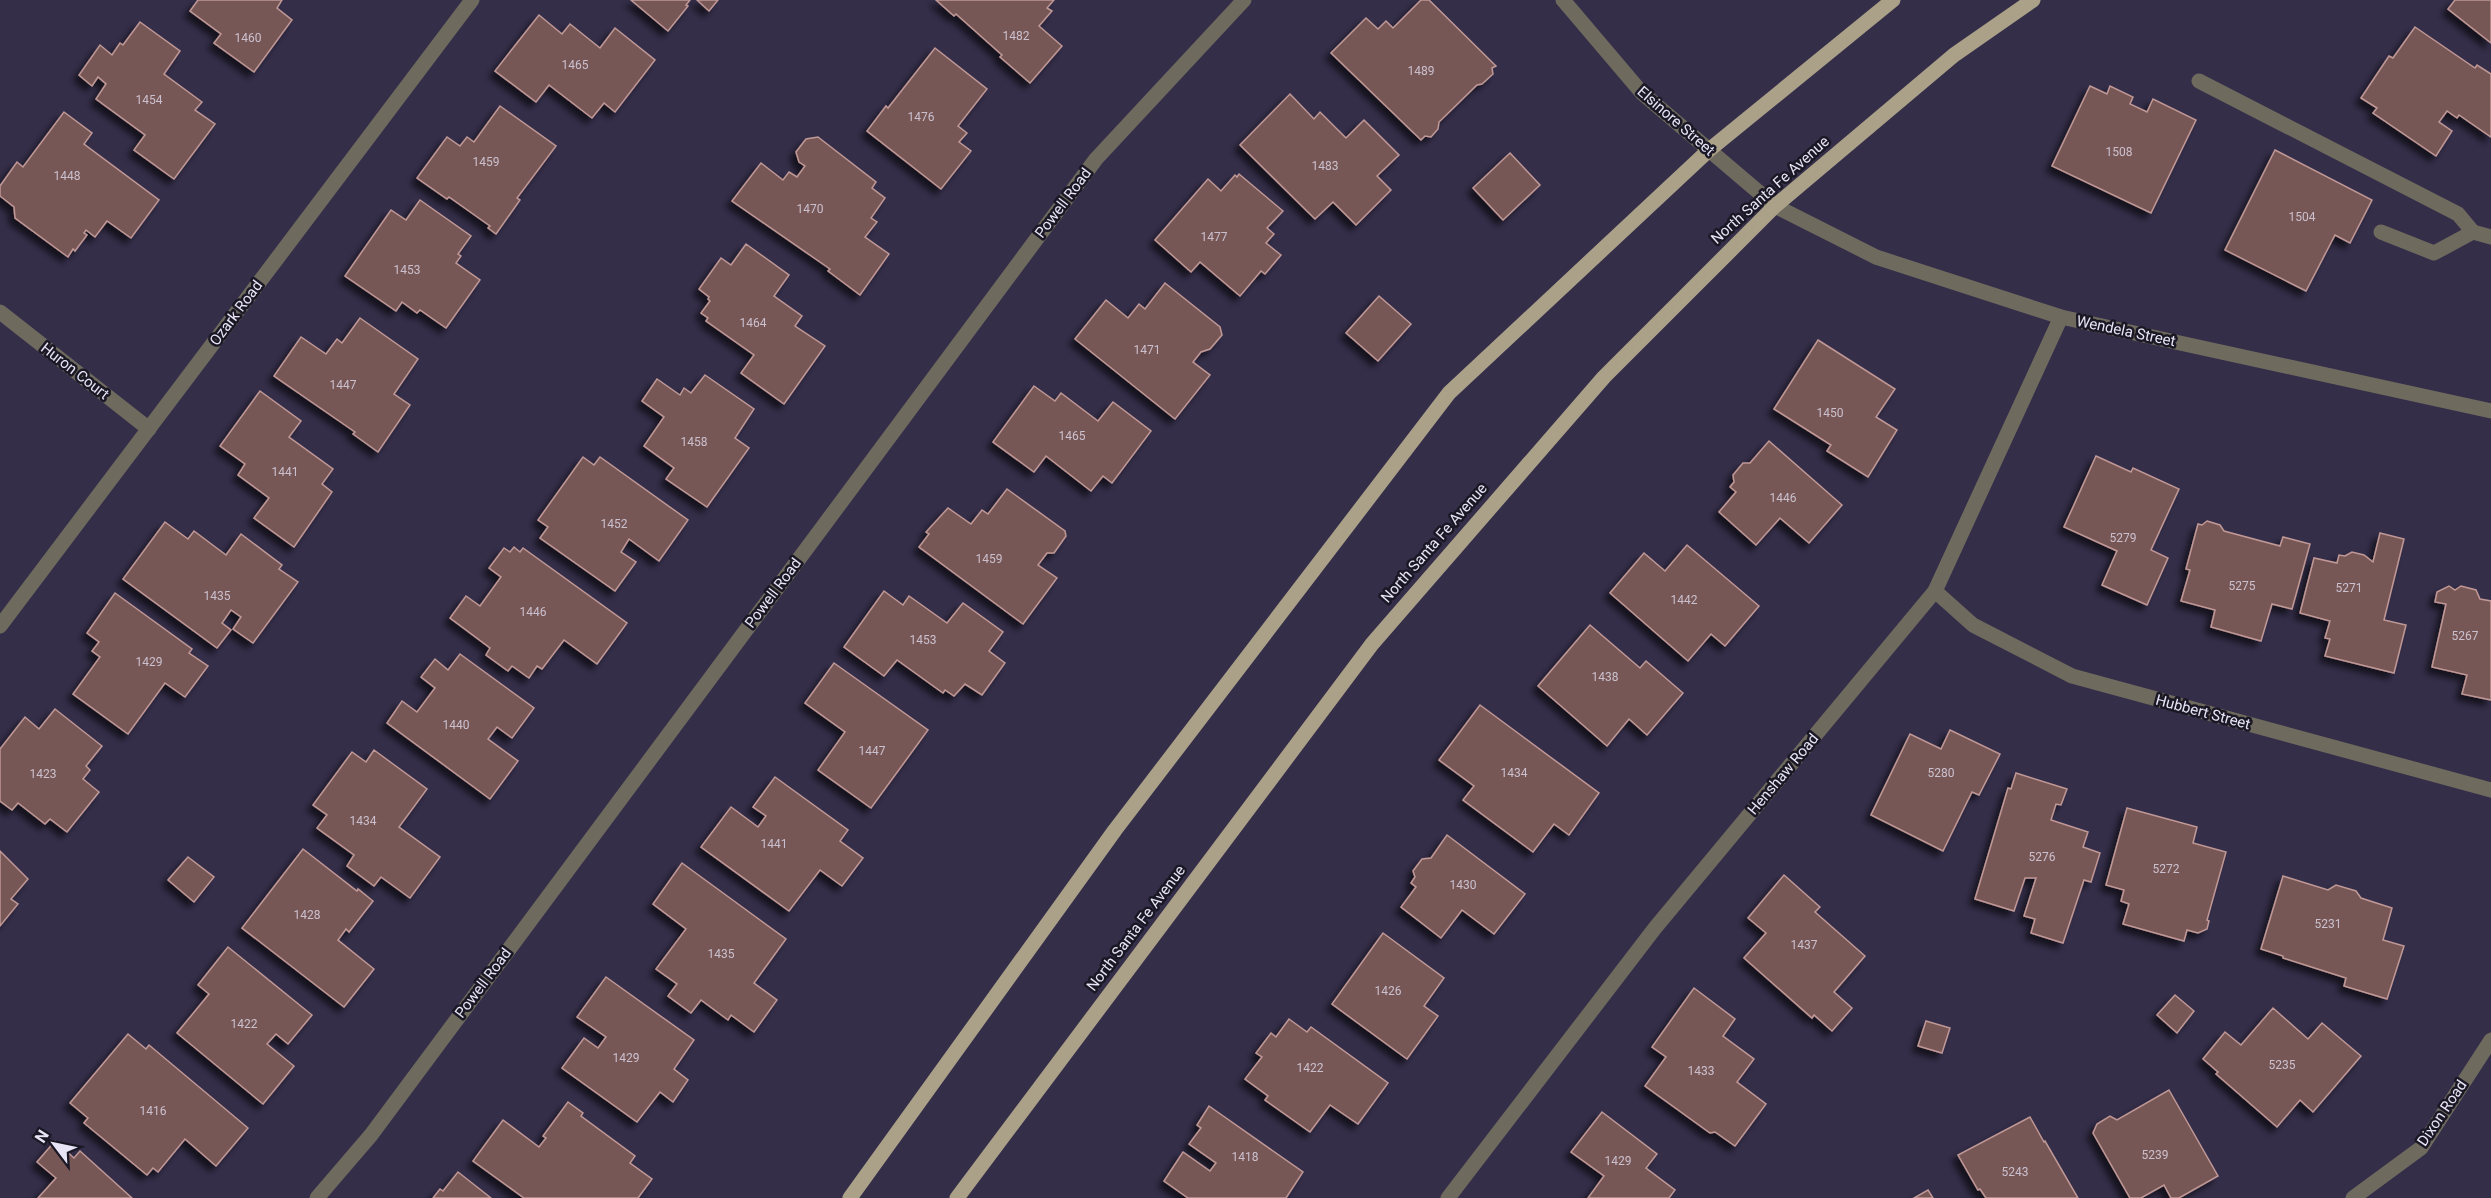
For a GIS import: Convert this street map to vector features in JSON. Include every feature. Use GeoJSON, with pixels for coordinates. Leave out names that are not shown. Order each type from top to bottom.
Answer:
{"type":"FeatureCollection","features":[{"type":"Feature","properties":{"kind":"main road"},"geometry":{"type":"LineString","coordinates":[[850,1198],[1114,830],[1449,393],[1709,150],[1893,0]]}},
{"type":"Feature","properties":{"kind":"main road","name":"North Santa Fe Avenue"},"geometry":{"type":"LineString","coordinates":[[957,1198],[1372,644],[1604,377],[1775,206],[1954,55],[2033,0]]}},
{"type":"Feature","properties":{"kind":"street","name":"Ozark Road"},"geometry":{"type":"LineString","coordinates":[[0,626],[472,0]]}},
{"type":"Feature","properties":{"kind":"street","name":"Powell Road"},"geometry":{"type":"LineString","coordinates":[[316,1198],[371,1135],[1096,159],[1244,0]]}},
{"type":"Feature","properties":{"kind":"street","name":"Elsinore Street"},"geometry":{"type":"LineString","coordinates":[[1563,0],[1642,93],[1775,206]]}},
{"type":"Feature","properties":{"kind":"street"},"geometry":{"type":"LineString","coordinates":[[2199,81],[2458,214],[2473,232],[2491,237]]}},
{"type":"Feature","properties":{"kind":"street","name":"Wendela Street"},"geometry":{"type":"LineString","coordinates":[[1775,206],[1876,257],[2061,317],[2491,411]]}},
{"type":"Feature","properties":{"kind":"street"},"geometry":{"type":"LineString","coordinates":[[2381,232],[2434,253],[2473,232]]}},
{"type":"Feature","properties":{"kind":"street","name":"Huron Court"},"geometry":{"type":"LineString","coordinates":[[0,312],[149,429]]}},
{"type":"Feature","properties":{"kind":"street","name":"Henshaw Road"},"geometry":{"type":"LineString","coordinates":[[1448,1198],[1655,928],[1935,591],[2061,317]]}},
{"type":"Feature","properties":{"kind":"street","name":"Hubbert Street"},"geometry":{"type":"LineString","coordinates":[[1935,591],[1973,625],[2072,676],[2491,790]]}},
{"type":"Feature","properties":{"kind":"street","name":"Dixon Road"},"geometry":{"type":"LineString","coordinates":[[2354,1198],[2421,1148],[2491,1040]]}},
{"type":"Feature","properties":{"kind":"building"},"geometry":{"type":"Polygon","coordinates":[[[198,0],[282,0],[277,8],[292,20],[254,72],[214,43],[221,34],[190,11],[198,0]]]}},
{"type":"Feature","properties":{"kind":"building"},"geometry":{"type":"Polygon","coordinates":[[[631,0],[690,0],[686,5],[688,6],[668,31],[631,0]]]}},
{"type":"Feature","properties":{"kind":"building"},"geometry":{"type":"Polygon","coordinates":[[[697,0],[718,0],[709,11],[697,0]]]}},
{"type":"Feature","properties":{"kind":"building"},"geometry":{"type":"Polygon","coordinates":[[[936,0],[1054,0],[1047,8],[1052,11],[1039,26],[1062,46],[1030,83],[956,14],[954,16],[936,0]]]}},
{"type":"Feature","properties":{"kind":"building"},"geometry":{"type":"Polygon","coordinates":[[[1421,0],[1429,0],[1496,66],[1492,68],[1493,74],[1482,84],[1477,85],[1439,122],[1438,129],[1431,137],[1425,136],[1421,140],[1331,53],[1366,18],[1378,29],[1386,21],[1393,28],[1421,0]]]}},
{"type":"Feature","properties":{"kind":"building"},"geometry":{"type":"Polygon","coordinates":[[[2455,0],[2491,0],[2491,43],[2448,9],[2455,0]]]}},
{"type":"Feature","properties":{"kind":"building"},"geometry":{"type":"Polygon","coordinates":[[[539,15],[562,34],[570,24],[600,48],[615,28],[655,60],[615,112],[604,103],[592,118],[549,85],[536,102],[495,71],[539,15]]]}},
{"type":"Feature","properties":{"kind":"building"},"geometry":{"type":"Polygon","coordinates":[[[140,22],[180,51],[164,74],[202,102],[195,110],[215,124],[174,179],[134,150],[145,135],[96,99],[106,84],[98,77],[92,86],[79,75],[100,45],[112,55],[120,43],[123,45],[140,22]]]}},
{"type":"Feature","properties":{"kind":"building"},"geometry":{"type":"Polygon","coordinates":[[[2415,27],[2475,68],[2477,65],[2491,74],[2491,137],[2459,115],[2457,118],[2447,111],[2439,122],[2452,131],[2436,156],[2373,113],[2377,108],[2361,98],[2389,56],[2393,58],[2415,27]]]}},
{"type":"Feature","properties":{"kind":"building"},"geometry":{"type":"Polygon","coordinates":[[[935,48],[987,89],[958,126],[967,133],[959,142],[971,151],[941,189],[867,131],[935,48]]]}},
{"type":"Feature","properties":{"kind":"building"},"geometry":{"type":"Polygon","coordinates":[[[2090,86],[2107,94],[2110,86],[2133,97],[2130,104],[2147,112],[2153,99],[2196,120],[2151,213],[2052,166],[2090,86]]]}},
{"type":"Feature","properties":{"kind":"building"},"geometry":{"type":"Polygon","coordinates":[[[1290,94],[1314,119],[1320,112],[1346,138],[1364,120],[1399,155],[1377,176],[1391,190],[1356,225],[1333,202],[1315,219],[1240,145],[1290,94]]]}},
{"type":"Feature","properties":{"kind":"building"},"geometry":{"type":"Polygon","coordinates":[[[500,106],[556,146],[517,198],[520,200],[496,234],[488,228],[490,226],[417,178],[447,137],[460,146],[467,137],[474,142],[500,106]]]}},
{"type":"Feature","properties":{"kind":"building"},"geometry":{"type":"Polygon","coordinates":[[[64,112],[92,133],[84,144],[159,200],[131,238],[107,221],[95,237],[86,230],[84,233],[87,235],[68,257],[15,218],[14,207],[0,196],[0,186],[17,162],[23,167],[64,112]]]}},
{"type":"Feature","properties":{"kind":"building"},"geometry":{"type":"Polygon","coordinates":[[[818,137],[876,182],[872,188],[885,198],[871,218],[877,222],[865,237],[889,254],[860,295],[828,271],[830,269],[732,201],[761,163],[783,180],[789,172],[797,177],[805,166],[799,162],[796,152],[806,139],[818,137]]]}},
{"type":"Feature","properties":{"kind":"building"},"geometry":{"type":"Polygon","coordinates":[[[2275,150],[2372,200],[2350,243],[2335,235],[2306,291],[2225,250],[2275,150]]]}},
{"type":"Feature","properties":{"kind":"building"},"geometry":{"type":"Polygon","coordinates":[[[1510,153],[1540,185],[1503,220],[1473,188],[1510,153]]]}},
{"type":"Feature","properties":{"kind":"building"},"geometry":{"type":"Polygon","coordinates":[[[1239,174],[1283,211],[1267,228],[1274,234],[1266,243],[1281,255],[1265,274],[1261,271],[1240,296],[1200,262],[1191,272],[1155,240],[1208,179],[1221,191],[1235,175],[1237,177],[1239,174]]]}},
{"type":"Feature","properties":{"kind":"building"},"geometry":{"type":"Polygon","coordinates":[[[420,200],[471,236],[458,254],[461,256],[456,263],[480,280],[446,328],[420,310],[417,313],[402,302],[396,311],[345,276],[391,210],[406,220],[420,200]]]}},
{"type":"Feature","properties":{"kind":"building"},"geometry":{"type":"Polygon","coordinates":[[[746,244],[789,275],[774,296],[802,316],[795,326],[825,346],[784,404],[741,373],[754,355],[706,321],[708,318],[701,313],[710,301],[709,297],[699,289],[721,258],[731,265],[746,244]]]}},
{"type":"Feature","properties":{"kind":"building"},"geometry":{"type":"Polygon","coordinates":[[[1165,283],[1220,327],[1222,335],[1210,349],[1201,352],[1193,362],[1210,375],[1175,419],[1075,339],[1106,300],[1128,318],[1139,304],[1145,309],[1165,283]]]}},
{"type":"Feature","properties":{"kind":"building"},"geometry":{"type":"Polygon","coordinates":[[[1379,296],[1411,324],[1378,361],[1346,333],[1379,296]]]}},
{"type":"Feature","properties":{"kind":"building"},"geometry":{"type":"Polygon","coordinates":[[[360,318],[418,359],[394,394],[410,405],[378,452],[353,434],[355,432],[274,376],[301,337],[326,354],[337,339],[342,343],[360,318]]]}},
{"type":"Feature","properties":{"kind":"building"},"geometry":{"type":"Polygon","coordinates":[[[1818,340],[1895,389],[1876,417],[1897,430],[1868,477],[1827,451],[1831,445],[1774,409],[1818,340]]]}},
{"type":"Feature","properties":{"kind":"building"},"geometry":{"type":"Polygon","coordinates":[[[705,375],[754,409],[735,438],[749,448],[707,507],[666,479],[674,468],[644,446],[664,417],[642,401],[657,379],[680,395],[684,388],[691,393],[705,375]]]}},
{"type":"Feature","properties":{"kind":"building"},"geometry":{"type":"Polygon","coordinates":[[[1034,386],[1055,401],[1061,393],[1098,421],[1113,402],[1151,431],[1112,483],[1103,476],[1091,491],[1046,456],[1034,472],[993,442],[1034,386]]]}},
{"type":"Feature","properties":{"kind":"building"},"geometry":{"type":"Polygon","coordinates":[[[260,391],[301,421],[289,437],[333,469],[322,484],[332,492],[294,547],[254,518],[269,498],[238,475],[245,464],[220,446],[260,391]]]}},
{"type":"Feature","properties":{"kind":"building"},"geometry":{"type":"Polygon","coordinates":[[[1769,441],[1842,505],[1809,543],[1780,518],[1756,545],[1719,512],[1736,492],[1730,487],[1734,482],[1733,475],[1743,463],[1750,463],[1769,441]]]}},
{"type":"Feature","properties":{"kind":"building"},"geometry":{"type":"Polygon","coordinates":[[[2096,456],[2131,472],[2133,468],[2179,489],[2151,550],[2168,558],[2147,605],[2102,585],[2117,551],[2064,527],[2096,456]]]}},
{"type":"Feature","properties":{"kind":"building"},"geometry":{"type":"Polygon","coordinates":[[[583,457],[594,465],[600,457],[688,520],[659,561],[629,539],[621,552],[636,562],[615,591],[540,538],[548,527],[538,520],[583,457]]]}},
{"type":"Feature","properties":{"kind":"building"},"geometry":{"type":"Polygon","coordinates":[[[1007,489],[1065,531],[1066,536],[1054,553],[1047,553],[1038,565],[1057,578],[1023,624],[919,547],[929,534],[926,532],[948,508],[971,524],[982,510],[988,514],[1007,489]]]}},
{"type":"Feature","properties":{"kind":"building"},"geometry":{"type":"Polygon","coordinates":[[[2207,521],[2220,525],[2224,531],[2280,546],[2283,537],[2310,544],[2292,609],[2272,604],[2261,641],[2211,627],[2215,610],[2181,601],[2190,570],[2186,569],[2198,524],[2202,525],[2207,521]]]}},
{"type":"Feature","properties":{"kind":"building"},"geometry":{"type":"Polygon","coordinates":[[[165,522],[188,539],[194,531],[226,555],[241,534],[282,565],[279,569],[298,582],[253,643],[233,629],[241,617],[231,610],[222,623],[231,630],[217,648],[123,579],[165,522]]]}},
{"type":"Feature","properties":{"kind":"building"},"geometry":{"type":"Polygon","coordinates":[[[2380,533],[2404,539],[2384,620],[2406,625],[2394,673],[2325,656],[2330,639],[2325,638],[2330,621],[2300,613],[2314,558],[2337,563],[2339,555],[2345,556],[2352,552],[2364,555],[2373,562],[2380,533]]]}},
{"type":"Feature","properties":{"kind":"building"},"geometry":{"type":"Polygon","coordinates":[[[1687,545],[1759,606],[1725,646],[1711,634],[1688,661],[1610,593],[1644,553],[1665,571],[1687,545]]]}},
{"type":"Feature","properties":{"kind":"building"},"geometry":{"type":"Polygon","coordinates":[[[514,547],[520,552],[523,548],[627,623],[597,664],[564,640],[542,669],[537,666],[529,678],[512,666],[508,671],[486,655],[490,648],[450,618],[466,596],[480,606],[501,577],[489,568],[504,548],[510,552],[514,547]]]}},
{"type":"Feature","properties":{"kind":"building"},"geometry":{"type":"Polygon","coordinates":[[[2449,586],[2455,590],[2461,586],[2476,590],[2480,599],[2491,601],[2491,700],[2462,694],[2467,675],[2432,667],[2446,604],[2435,602],[2437,592],[2449,586]]]}},
{"type":"Feature","properties":{"kind":"building"},"geometry":{"type":"Polygon","coordinates":[[[884,591],[903,605],[909,596],[947,623],[963,603],[1003,632],[989,651],[1005,663],[982,695],[965,684],[954,696],[945,690],[943,693],[897,660],[884,676],[844,647],[884,591]]]}},
{"type":"Feature","properties":{"kind":"building"},"geometry":{"type":"Polygon","coordinates":[[[115,593],[192,649],[189,653],[208,666],[185,697],[165,683],[128,734],[73,694],[100,657],[92,651],[99,642],[87,633],[115,593]]]}},
{"type":"Feature","properties":{"kind":"building"},"geometry":{"type":"Polygon","coordinates":[[[1590,625],[1640,668],[1646,661],[1683,693],[1647,735],[1629,719],[1607,746],[1538,686],[1590,625]]]}},
{"type":"Feature","properties":{"kind":"building"},"geometry":{"type":"Polygon","coordinates":[[[460,654],[534,708],[512,738],[497,727],[488,739],[518,761],[490,799],[387,723],[402,701],[417,712],[435,688],[421,677],[435,659],[448,670],[460,654]]]}},
{"type":"Feature","properties":{"kind":"building"},"geometry":{"type":"Polygon","coordinates":[[[834,663],[928,730],[871,808],[818,770],[845,732],[805,703],[834,663]]]}},
{"type":"Feature","properties":{"kind":"building"},"geometry":{"type":"Polygon","coordinates":[[[1480,705],[1599,793],[1569,835],[1554,824],[1533,852],[1463,800],[1474,786],[1439,760],[1480,705]]]}},
{"type":"Feature","properties":{"kind":"building"},"geometry":{"type":"Polygon","coordinates":[[[55,709],[102,746],[86,766],[90,770],[83,779],[99,792],[67,832],[50,819],[45,824],[18,803],[12,810],[0,801],[0,749],[25,717],[39,729],[55,709]]]}},
{"type":"Feature","properties":{"kind":"building"},"geometry":{"type":"Polygon","coordinates":[[[1950,730],[2000,754],[1979,795],[1972,792],[1943,851],[1871,815],[1910,734],[1941,749],[1950,730]]]}},
{"type":"Feature","properties":{"kind":"building"},"geometry":{"type":"Polygon","coordinates":[[[374,750],[427,789],[399,827],[440,857],[410,898],[381,877],[374,886],[347,866],[354,855],[317,828],[327,815],[313,805],[352,752],[366,762],[374,750]]]}},
{"type":"Feature","properties":{"kind":"building"},"geometry":{"type":"Polygon","coordinates":[[[2016,773],[2067,789],[2061,805],[2056,804],[2051,820],[2088,832],[2083,847],[2100,853],[2091,882],[2084,880],[2063,943],[2031,933],[2035,919],[2024,916],[2036,878],[2025,878],[2014,911],[1975,899],[2008,788],[2011,789],[2016,773]]]}},
{"type":"Feature","properties":{"kind":"building"},"geometry":{"type":"Polygon","coordinates":[[[775,777],[848,830],[840,841],[863,858],[842,886],[820,870],[789,911],[701,847],[731,807],[758,827],[766,816],[753,807],[775,777]]]}},
{"type":"Feature","properties":{"kind":"building"},"geometry":{"type":"Polygon","coordinates":[[[2127,808],[2197,827],[2193,843],[2226,852],[2207,920],[2209,921],[2207,929],[2198,933],[2187,930],[2184,941],[2123,924],[2129,904],[2121,901],[2124,890],[2106,885],[2127,808]]]}},
{"type":"Feature","properties":{"kind":"building"},"geometry":{"type":"Polygon","coordinates":[[[1447,835],[1525,894],[1494,934],[1462,910],[1441,938],[1401,907],[1416,887],[1411,883],[1415,877],[1413,871],[1422,859],[1431,858],[1447,835]]]}},
{"type":"Feature","properties":{"kind":"building"},"geometry":{"type":"Polygon","coordinates":[[[303,849],[373,901],[349,932],[346,929],[338,940],[374,969],[344,1007],[242,928],[303,849]]]}},
{"type":"Feature","properties":{"kind":"building"},"geometry":{"type":"Polygon","coordinates":[[[0,851],[28,879],[11,899],[18,904],[0,926],[0,851]]]}},
{"type":"Feature","properties":{"kind":"building"},"geometry":{"type":"Polygon","coordinates":[[[188,857],[214,877],[194,902],[168,880],[188,857]]]}},
{"type":"Feature","properties":{"kind":"building"},"geometry":{"type":"Polygon","coordinates":[[[682,863],[786,939],[754,983],[777,1000],[754,1032],[731,1015],[728,1020],[701,1000],[691,1013],[668,996],[677,984],[656,969],[686,929],[653,904],[682,863]]]}},
{"type":"Feature","properties":{"kind":"building"},"geometry":{"type":"Polygon","coordinates":[[[1784,875],[1820,907],[1815,912],[1865,956],[1834,992],[1852,1008],[1832,1031],[1814,1015],[1812,1018],[1744,958],[1766,933],[1748,918],[1784,875]]]}},
{"type":"Feature","properties":{"kind":"building"},"geometry":{"type":"Polygon","coordinates":[[[2283,876],[2328,890],[2336,885],[2356,891],[2361,898],[2392,908],[2383,940],[2404,946],[2387,999],[2344,986],[2346,978],[2261,949],[2283,876]]]}},
{"type":"Feature","properties":{"kind":"building"},"geometry":{"type":"Polygon","coordinates":[[[1383,933],[1444,978],[1424,1006],[1438,1016],[1407,1059],[1332,1004],[1383,933]]]}},
{"type":"Feature","properties":{"kind":"building"},"geometry":{"type":"Polygon","coordinates":[[[228,947],[312,1015],[288,1044],[276,1034],[267,1044],[294,1066],[263,1104],[177,1033],[209,994],[198,985],[228,947]]]}},
{"type":"Feature","properties":{"kind":"building"},"geometry":{"type":"Polygon","coordinates":[[[606,977],[694,1040],[674,1069],[688,1080],[673,1102],[660,1092],[637,1122],[562,1068],[584,1038],[598,1048],[606,1037],[577,1017],[606,977]]]}},
{"type":"Feature","properties":{"kind":"building"},"geometry":{"type":"Polygon","coordinates":[[[1694,988],[1735,1019],[1723,1036],[1754,1059],[1737,1082],[1766,1104],[1735,1146],[1715,1132],[1710,1133],[1645,1086],[1666,1057],[1652,1047],[1694,988]]]}},
{"type":"Feature","properties":{"kind":"building"},"geometry":{"type":"Polygon","coordinates":[[[2175,995],[2194,1011],[2177,1033],[2157,1015],[2175,995]]]}},
{"type":"Feature","properties":{"kind":"building"},"geometry":{"type":"Polygon","coordinates":[[[2273,1008],[2308,1039],[2322,1023],[2361,1056],[2313,1112],[2300,1100],[2277,1127],[2216,1074],[2218,1072],[2203,1059],[2225,1032],[2241,1045],[2273,1008]]]}},
{"type":"Feature","properties":{"kind":"building"},"geometry":{"type":"Polygon","coordinates":[[[1289,1019],[1307,1032],[1311,1027],[1388,1083],[1358,1124],[1330,1105],[1310,1132],[1265,1100],[1268,1096],[1245,1079],[1262,1057],[1256,1053],[1271,1033],[1276,1037],[1289,1019]]]}},
{"type":"Feature","properties":{"kind":"building"},"geometry":{"type":"Polygon","coordinates":[[[1926,1021],[1950,1028],[1942,1053],[1918,1046],[1926,1021]]]}},
{"type":"Feature","properties":{"kind":"building"},"geometry":{"type":"Polygon","coordinates":[[[128,1034],[146,1049],[149,1045],[248,1128],[216,1166],[185,1139],[158,1172],[153,1168],[147,1175],[84,1123],[88,1118],[70,1103],[128,1034]]]}},
{"type":"Feature","properties":{"kind":"building"},"geometry":{"type":"Polygon","coordinates":[[[2169,1090],[2218,1176],[2179,1198],[2171,1198],[2164,1185],[2141,1198],[2130,1198],[2093,1133],[2097,1124],[2110,1116],[2117,1120],[2169,1090]]]}},
{"type":"Feature","properties":{"kind":"building"},"geometry":{"type":"Polygon","coordinates":[[[568,1102],[583,1113],[581,1116],[635,1156],[630,1163],[652,1179],[638,1198],[524,1198],[473,1161],[503,1120],[539,1147],[546,1138],[543,1136],[568,1102]]]}},
{"type":"Feature","properties":{"kind":"building"},"geometry":{"type":"Polygon","coordinates":[[[1209,1106],[1303,1172],[1286,1198],[1188,1198],[1164,1181],[1183,1152],[1210,1171],[1216,1163],[1189,1144],[1201,1128],[1197,1125],[1209,1106]]]}},
{"type":"Feature","properties":{"kind":"building"},"geometry":{"type":"Polygon","coordinates":[[[1602,1112],[1657,1154],[1646,1168],[1675,1190],[1669,1198],[1588,1198],[1604,1176],[1571,1152],[1602,1112]]]}},
{"type":"Feature","properties":{"kind":"building"},"geometry":{"type":"Polygon","coordinates":[[[2030,1117],[2078,1198],[1986,1198],[1980,1189],[1978,1190],[1958,1155],[2030,1117]]]}},
{"type":"Feature","properties":{"kind":"building"},"geometry":{"type":"Polygon","coordinates":[[[55,1141],[74,1158],[80,1151],[132,1198],[38,1198],[56,1178],[37,1162],[55,1141]]]}},
{"type":"Feature","properties":{"kind":"building"},"geometry":{"type":"Polygon","coordinates":[[[458,1172],[491,1198],[433,1198],[440,1189],[443,1191],[458,1172]]]}},
{"type":"Feature","properties":{"kind":"building"},"geometry":{"type":"Polygon","coordinates":[[[1928,1190],[1933,1198],[1914,1198],[1928,1190]]]}}]}
